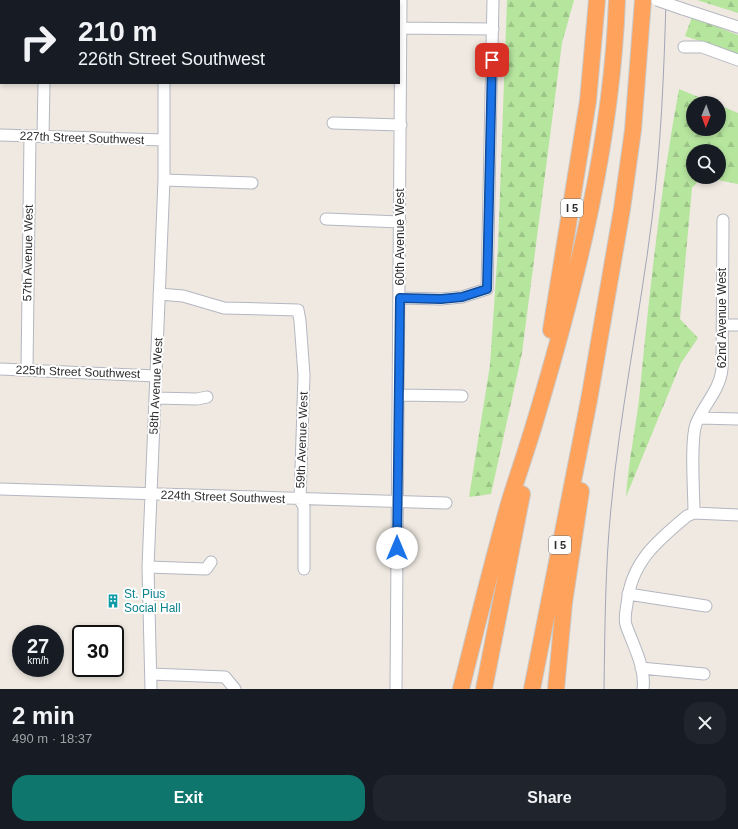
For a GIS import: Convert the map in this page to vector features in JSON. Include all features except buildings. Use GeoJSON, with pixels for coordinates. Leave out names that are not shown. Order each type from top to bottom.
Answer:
{"type":"FeatureCollection","features":[{"type":"Feature","properties":{"kind":"highway","name":"I 5"},"geometry":{"type":"LineString","coordinates":[[484,689],[537,415],[585,124],[593,56],[597,0]]}},
{"type":"Feature","properties":{"kind":"highway"},"geometry":{"type":"LineString","coordinates":[[461,689],[510,500],[537,415],[573,284],[592,198],[601,148],[610,81],[617,0]]}},
{"type":"Feature","properties":{"kind":"highway"},"geometry":{"type":"LineString","coordinates":[[638,0],[640,53]]}},
{"type":"Feature","properties":{"kind":"highway","name":"I 5"},"geometry":{"type":"LineString","coordinates":[[532,689],[589,400],[622,209],[633,130],[643,0]]}},
{"type":"Feature","properties":{"kind":"highway"},"geometry":{"type":"LineString","coordinates":[[556,689],[564,603],[591,436],[589,400]]}},
{"type":"Feature","properties":{"kind":"street","name":"60th Avenue West"},"geometry":{"type":"LineString","coordinates":[[396,689],[397,503],[400,395],[401,0]]}},
{"type":"Feature","properties":{"kind":"street"},"geometry":{"type":"LineString","coordinates":[[400,298],[448,299],[462,297],[487,289],[493,0]]}},
{"type":"Feature","properties":{"kind":"street"},"geometry":{"type":"LineString","coordinates":[[656,0],[738,26]]}},
{"type":"Feature","properties":{"kind":"street"},"geometry":{"type":"LineString","coordinates":[[400,28],[493,29]]}},
{"type":"Feature","properties":{"kind":"street"},"geometry":{"type":"LineString","coordinates":[[684,47],[702,47],[738,60]]}},
{"type":"Feature","properties":{"kind":"street"},"geometry":{"type":"LineString","coordinates":[[43,137],[44,84]]}},
{"type":"Feature","properties":{"kind":"street","name":"58th Avenue West"},"geometry":{"type":"LineString","coordinates":[[151,689],[148,567],[164,180],[164,84]]}},
{"type":"Feature","properties":{"kind":"street"},"geometry":{"type":"LineString","coordinates":[[333,123],[401,125]]}},
{"type":"Feature","properties":{"kind":"street","name":"227th Street Southwest"},"geometry":{"type":"LineString","coordinates":[[0,135],[164,140]]}},
{"type":"Feature","properties":{"kind":"street","name":"57th Avenue West"},"geometry":{"type":"LineString","coordinates":[[27,370],[30,136]]}},
{"type":"Feature","properties":{"kind":"street"},"geometry":{"type":"LineString","coordinates":[[164,180],[252,183]]}},
{"type":"Feature","properties":{"kind":"street"},"geometry":{"type":"LineString","coordinates":[[326,219],[400,222]]}},
{"type":"Feature","properties":{"kind":"street","name":"62nd Avenue West"},"geometry":{"type":"LineString","coordinates":[[694,513],[694,439],[699,418],[719,384],[721,376],[723,325],[722,220]]}},
{"type":"Feature","properties":{"kind":"street","name":"59th Avenue West"},"geometry":{"type":"LineString","coordinates":[[159,294],[183,296],[224,308],[298,310],[304,375],[300,500],[304,507],[304,569]]}},
{"type":"Feature","properties":{"kind":"street"},"geometry":{"type":"LineString","coordinates":[[723,325],[738,325]]}},
{"type":"Feature","properties":{"kind":"street","name":"225th Street Southwest"},"geometry":{"type":"LineString","coordinates":[[0,369],[156,376]]}},
{"type":"Feature","properties":{"kind":"street"},"geometry":{"type":"LineString","coordinates":[[400,395],[462,396]]}},
{"type":"Feature","properties":{"kind":"street"},"geometry":{"type":"LineString","coordinates":[[155,398],[197,399],[208,397]]}},
{"type":"Feature","properties":{"kind":"street"},"geometry":{"type":"LineString","coordinates":[[699,418],[738,419]]}},
{"type":"Feature","properties":{"kind":"street","name":"224th Street Southwest"},"geometry":{"type":"LineString","coordinates":[[0,489],[300,500],[446,503]]}},
{"type":"Feature","properties":{"kind":"street"},"geometry":{"type":"LineString","coordinates":[[642,689],[644,679],[625,622],[628,594],[634,573],[652,546],[687,516],[694,513],[738,515]]}},
{"type":"Feature","properties":{"kind":"street"},"geometry":{"type":"LineString","coordinates":[[148,567],[206,569],[211,562]]}},
{"type":"Feature","properties":{"kind":"street"},"geometry":{"type":"LineString","coordinates":[[628,594],[706,606]]}},
{"type":"Feature","properties":{"kind":"street"},"geometry":{"type":"LineString","coordinates":[[641,668],[704,674]]}},
{"type":"Feature","properties":{"kind":"street"},"geometry":{"type":"LineString","coordinates":[[151,674],[225,677],[235,689]]}},
{"type":"Feature","properties":{"kind":"green space"},"geometry":{"type":"Polygon","coordinates":[[[507,0],[574,0],[562,43],[522,353],[491,494],[469,497],[490,365],[498,247],[507,0]]]}},
{"type":"Feature","properties":{"kind":"green space"},"geometry":{"type":"Polygon","coordinates":[[[697,0],[738,0],[738,13],[697,0]]]}},
{"type":"Feature","properties":{"kind":"green space"},"geometry":{"type":"Polygon","coordinates":[[[692,17],[738,35],[738,54],[685,36],[692,17]]]}},
{"type":"Feature","properties":{"kind":"green space"},"geometry":{"type":"Polygon","coordinates":[[[679,89],[696,96],[686,96],[686,136],[726,136],[726,108],[738,113],[738,184],[726,182],[726,144],[686,144],[686,184],[696,184],[692,188],[680,319],[698,338],[681,363],[626,497],[639,400],[666,166],[679,89]]]}},
{"type":"Feature","properties":{"kind":"tram line"},"geometry":{"type":"LineString","coordinates":[[604,689],[606,576],[611,508],[655,192],[662,110],[666,0]]}},
{"type":"Feature","properties":{"kind":"place","name":"St. Pius Social Hall"},"geometry":{"type":"Point","coordinates":[113,601]}},
{"type":"Feature","properties":{"kind":"route"},"geometry":{"type":"LineString","coordinates":[[397,548],[400,298],[441,299],[462,297],[487,289],[492,60]]}}]}
